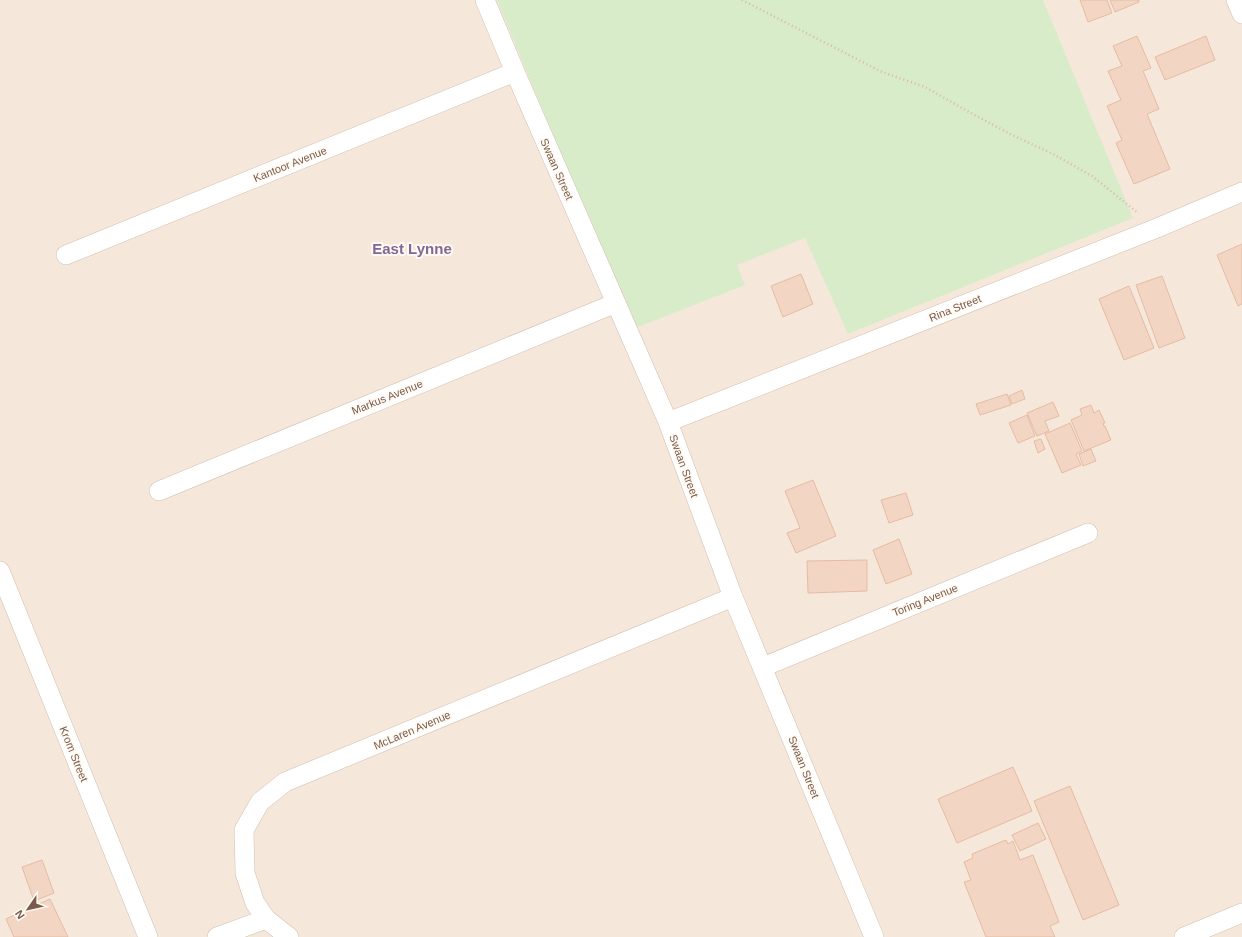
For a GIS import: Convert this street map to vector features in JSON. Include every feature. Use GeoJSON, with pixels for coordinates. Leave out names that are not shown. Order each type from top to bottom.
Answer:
{"type":"FeatureCollection","features":[{"type":"Feature","properties":{"kind":"street","name":"Swaan Street"},"geometry":{"type":"LineString","coordinates":[[485,0],[514,72],[668,422],[733,597],[874,937]]}},
{"type":"Feature","properties":{"kind":"street"},"geometry":{"type":"LineString","coordinates":[[1236,0],[1242,14]]}},
{"type":"Feature","properties":{"kind":"street","name":"Kantoor Avenue"},"geometry":{"type":"LineString","coordinates":[[66,255],[514,72]]}},
{"type":"Feature","properties":{"kind":"street","name":"Rina Street"},"geometry":{"type":"LineString","coordinates":[[668,422],[1157,228],[1242,192]]}},
{"type":"Feature","properties":{"kind":"street","name":"Markus Avenue"},"geometry":{"type":"LineString","coordinates":[[159,491],[616,303]]}},
{"type":"Feature","properties":{"kind":"street","name":"Toring Avenue"},"geometry":{"type":"LineString","coordinates":[[763,667],[1088,534]]}},
{"type":"Feature","properties":{"kind":"street","name":"Krom Street"},"geometry":{"type":"LineString","coordinates":[[0,571],[148,937]]}},
{"type":"Feature","properties":{"kind":"street","name":"McLaren Avenue"},"geometry":{"type":"LineString","coordinates":[[266,919],[255,903],[245,873],[244,830],[260,802],[285,782],[733,597]]}},
{"type":"Feature","properties":{"kind":"street"},"geometry":{"type":"LineString","coordinates":[[1184,937],[1242,913]]}},
{"type":"Feature","properties":{"kind":"street"},"geometry":{"type":"LineString","coordinates":[[217,937],[266,919],[289,937]]}},
{"type":"Feature","properties":{"kind":"path"},"geometry":{"type":"LineString","coordinates":[[742,0],[882,72],[925,87],[987,122],[1053,154],[1092,176],[1157,228]]}},
{"type":"Feature","properties":{"kind":"shaded area"},"geometry":{"type":"Polygon","coordinates":[[[0,0],[1242,0],[1242,937],[0,937],[0,0]]]}},
{"type":"Feature","properties":{"kind":"green space"},"geometry":{"type":"Polygon","coordinates":[[[497,0],[1043,0],[1133,218],[848,334],[805,238],[737,265],[745,285],[633,329],[497,0]]]}},
{"type":"Feature","properties":{"kind":"building"},"geometry":{"type":"Polygon","coordinates":[[[1080,0],[1107,0],[1112,13],[1088,22],[1080,0]]]}},
{"type":"Feature","properties":{"kind":"building"},"geometry":{"type":"Polygon","coordinates":[[[1110,0],[1139,0],[1139,2],[1115,12],[1110,0]]]}},
{"type":"Feature","properties":{"kind":"building"},"geometry":{"type":"Polygon","coordinates":[[[1137,36],[1151,68],[1143,71],[1159,109],[1147,114],[1170,169],[1134,184],[1116,143],[1122,140],[1107,106],[1121,100],[1108,71],[1122,66],[1113,46],[1137,36]]]}},
{"type":"Feature","properties":{"kind":"building"},"geometry":{"type":"Polygon","coordinates":[[[1206,36],[1215,60],[1165,80],[1155,57],[1206,36]]]}},
{"type":"Feature","properties":{"kind":"building"},"geometry":{"type":"Polygon","coordinates":[[[1242,244],[1242,304],[1238,306],[1217,255],[1242,244]]]}},
{"type":"Feature","properties":{"kind":"building"},"geometry":{"type":"Polygon","coordinates":[[[801,274],[813,304],[783,317],[771,286],[801,274]]]}},
{"type":"Feature","properties":{"kind":"building"},"geometry":{"type":"Polygon","coordinates":[[[1162,276],[1185,338],[1159,348],[1136,285],[1162,276]]]}},
{"type":"Feature","properties":{"kind":"building"},"geometry":{"type":"Polygon","coordinates":[[[1129,286],[1154,348],[1124,360],[1099,299],[1129,286]]]}},
{"type":"Feature","properties":{"kind":"building"},"geometry":{"type":"Polygon","coordinates":[[[1022,390],[1025,399],[1012,404],[1009,396],[1022,390]]]}},
{"type":"Feature","properties":{"kind":"building"},"geometry":{"type":"Polygon","coordinates":[[[1007,394],[1011,405],[980,415],[976,404],[1007,394]]]}},
{"type":"Feature","properties":{"kind":"building"},"geometry":{"type":"Polygon","coordinates":[[[1053,402],[1059,416],[1045,421],[1049,431],[1037,436],[1027,413],[1053,402]]]}},
{"type":"Feature","properties":{"kind":"building"},"geometry":{"type":"Polygon","coordinates":[[[1091,405],[1094,413],[1099,410],[1105,423],[1103,423],[1104,426],[1111,440],[1084,451],[1071,420],[1082,415],[1080,409],[1091,405]]]}},
{"type":"Feature","properties":{"kind":"building"},"geometry":{"type":"Polygon","coordinates":[[[1027,415],[1035,436],[1018,443],[1009,423],[1027,415]]]}},
{"type":"Feature","properties":{"kind":"building"},"geometry":{"type":"Polygon","coordinates":[[[1070,423],[1082,451],[1076,454],[1081,465],[1062,473],[1045,434],[1070,423]]]}},
{"type":"Feature","properties":{"kind":"building"},"geometry":{"type":"Polygon","coordinates":[[[1041,439],[1045,449],[1038,453],[1034,441],[1041,439]]]}},
{"type":"Feature","properties":{"kind":"building"},"geometry":{"type":"Polygon","coordinates":[[[1091,449],[1096,461],[1083,466],[1079,454],[1091,449]]]}},
{"type":"Feature","properties":{"kind":"building"},"geometry":{"type":"Polygon","coordinates":[[[813,480],[836,536],[796,553],[787,533],[800,528],[785,491],[813,480]]]}},
{"type":"Feature","properties":{"kind":"building"},"geometry":{"type":"Polygon","coordinates":[[[906,493],[913,515],[889,523],[881,500],[906,493]]]}},
{"type":"Feature","properties":{"kind":"building"},"geometry":{"type":"Polygon","coordinates":[[[899,539],[912,574],[886,584],[873,550],[899,539]]]}},
{"type":"Feature","properties":{"kind":"building"},"geometry":{"type":"Polygon","coordinates":[[[867,560],[867,591],[808,593],[807,561],[867,560]]]}},
{"type":"Feature","properties":{"kind":"building"},"geometry":{"type":"Polygon","coordinates":[[[1013,767],[1032,811],[957,843],[938,799],[1013,767]]]}},
{"type":"Feature","properties":{"kind":"building"},"geometry":{"type":"Polygon","coordinates":[[[1070,786],[1119,905],[1083,920],[1034,801],[1070,786]]]}},
{"type":"Feature","properties":{"kind":"building"},"geometry":{"type":"Polygon","coordinates":[[[1038,823],[1046,839],[1020,851],[1012,835],[1038,823]]]}},
{"type":"Feature","properties":{"kind":"building"},"geometry":{"type":"Polygon","coordinates":[[[1006,840],[1008,844],[1013,841],[1020,860],[1033,855],[1059,922],[1050,926],[1055,937],[986,937],[964,882],[971,880],[964,862],[973,858],[972,854],[1006,840]]]}},
{"type":"Feature","properties":{"kind":"building"},"geometry":{"type":"Polygon","coordinates":[[[42,860],[54,893],[34,901],[22,867],[42,860]]]}},
{"type":"Feature","properties":{"kind":"building"},"geometry":{"type":"Polygon","coordinates":[[[50,899],[68,937],[14,937],[6,919],[50,899]]]}},
{"type":"Feature","properties":{"kind":"district","name":"East Lynne"},"geometry":{"type":"Point","coordinates":[412,248]}}]}
